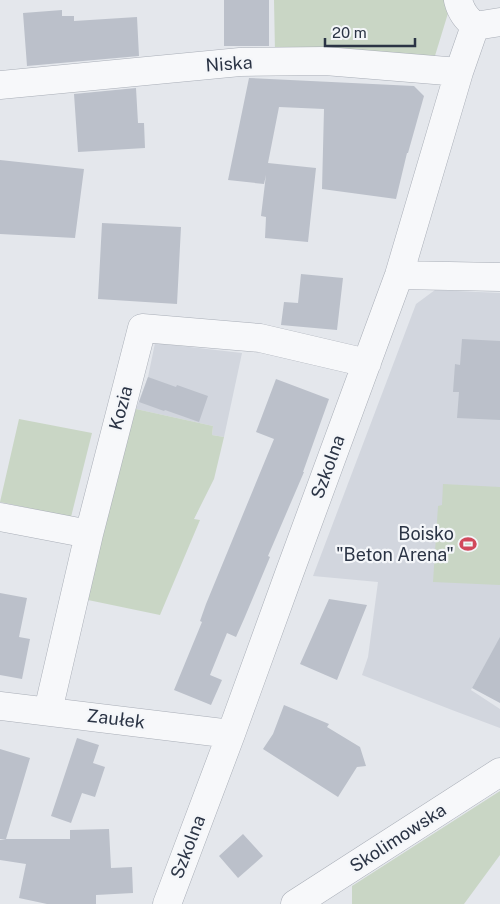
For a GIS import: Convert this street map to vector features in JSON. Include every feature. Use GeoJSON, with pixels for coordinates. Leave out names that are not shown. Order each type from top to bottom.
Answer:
{"type":"FeatureCollection","features":[{"type":"Feature","properties":{"kind":"street"},"geometry":{"type":"LineString","coordinates":[[458,0],[465,17],[488,24]]}},
{"type":"Feature","properties":{"kind":"street","name":"Szkolna"},"geometry":{"type":"LineString","coordinates":[[167,904],[399,275],[459,72],[488,24]]}},
{"type":"Feature","properties":{"kind":"street","name":"Niska"},"geometry":{"type":"LineString","coordinates":[[0,85],[240,62],[324,60],[459,72]]}},
{"type":"Feature","properties":{"kind":"street"},"geometry":{"type":"LineString","coordinates":[[399,275],[500,277]]}},
{"type":"Feature","properties":{"kind":"street","name":"Kozia"},"geometry":{"type":"LineString","coordinates":[[48,711],[89,534],[142,328],[260,338],[367,363]]}},
{"type":"Feature","properties":{"kind":"street"},"geometry":{"type":"LineString","coordinates":[[0,517],[89,534]]}},
{"type":"Feature","properties":{"kind":"street","name":"Zaułek"},"geometry":{"type":"LineString","coordinates":[[0,706],[231,734]]}},
{"type":"Feature","properties":{"kind":"street","name":"Skolimowska"},"geometry":{"type":"LineString","coordinates":[[295,904],[500,772]]}},
{"type":"Feature","properties":{"kind":"shaded area"},"geometry":{"type":"Polygon","coordinates":[[[435,290],[500,293],[500,638],[471,690],[500,709],[500,728],[362,675],[368,657],[378,582],[313,576],[416,304],[435,290]]]}},
{"type":"Feature","properties":{"kind":"shaded area"},"geometry":{"type":"Polygon","coordinates":[[[155,343],[242,353],[224,437],[212,435],[213,426],[136,409],[148,377],[155,343]]]}},
{"type":"Feature","properties":{"kind":"green space"},"geometry":{"type":"Polygon","coordinates":[[[274,0],[449,0],[449,10],[434,59],[275,52],[274,0]]]}},
{"type":"Feature","properties":{"kind":"green space"},"geometry":{"type":"Polygon","coordinates":[[[136,409],[213,426],[212,435],[224,437],[214,479],[194,519],[200,520],[160,615],[88,600],[116,480],[136,409]]]}},
{"type":"Feature","properties":{"kind":"green space"},"geometry":{"type":"Polygon","coordinates":[[[19,419],[92,433],[71,517],[0,502],[19,419]]]}},
{"type":"Feature","properties":{"kind":"green space","name":"Boisko \"Beton Arena\""},"geometry":{"type":"Polygon","coordinates":[[[443,484],[500,487],[500,585],[433,582],[438,506],[442,505],[443,484]]]}},
{"type":"Feature","properties":{"kind":"green space"},"geometry":{"type":"Polygon","coordinates":[[[500,791],[500,855],[464,904],[352,904],[352,886],[500,791]]]}},
{"type":"Feature","properties":{"kind":"building"},"geometry":{"type":"Polygon","coordinates":[[[224,0],[269,0],[269,46],[224,46],[224,0]]]}},
{"type":"Feature","properties":{"kind":"building"},"geometry":{"type":"Polygon","coordinates":[[[62,10],[62,16],[74,16],[74,21],[137,17],[139,56],[27,66],[23,13],[62,10]]]}},
{"type":"Feature","properties":{"kind":"building"},"geometry":{"type":"Polygon","coordinates":[[[249,78],[414,86],[424,96],[396,199],[322,189],[324,109],[279,107],[268,163],[316,168],[308,242],[265,238],[266,217],[261,216],[266,175],[264,184],[228,180],[249,78]]]}},
{"type":"Feature","properties":{"kind":"building"},"geometry":{"type":"Polygon","coordinates":[[[136,88],[138,123],[144,123],[145,148],[78,152],[74,94],[136,88]]]}},
{"type":"Feature","properties":{"kind":"building"},"geometry":{"type":"Polygon","coordinates":[[[0,160],[84,169],[75,238],[0,234],[0,160]]]}},
{"type":"Feature","properties":{"kind":"building"},"geometry":{"type":"Polygon","coordinates":[[[102,223],[181,227],[177,304],[98,299],[102,223]]]}},
{"type":"Feature","properties":{"kind":"building"},"geometry":{"type":"Polygon","coordinates":[[[301,274],[343,278],[337,330],[281,325],[284,302],[298,303],[301,274]]]}},
{"type":"Feature","properties":{"kind":"building"},"geometry":{"type":"Polygon","coordinates":[[[462,339],[500,341],[500,420],[457,418],[459,392],[453,392],[455,364],[460,365],[462,339]]]}},
{"type":"Feature","properties":{"kind":"building"},"geometry":{"type":"Polygon","coordinates":[[[148,377],[208,396],[199,422],[139,402],[148,377]]]}},
{"type":"Feature","properties":{"kind":"building"},"geometry":{"type":"Polygon","coordinates":[[[276,379],[329,399],[304,472],[268,556],[270,557],[244,619],[236,637],[227,633],[210,675],[222,680],[211,705],[174,690],[202,622],[200,621],[206,604],[274,439],[256,432],[276,379]]]}},
{"type":"Feature","properties":{"kind":"building"},"geometry":{"type":"Polygon","coordinates":[[[0,593],[27,598],[19,637],[30,639],[22,679],[0,675],[0,593]]]}},
{"type":"Feature","properties":{"kind":"building"},"geometry":{"type":"Polygon","coordinates":[[[329,599],[367,605],[337,680],[300,664],[329,599]]]}},
{"type":"Feature","properties":{"kind":"building"},"geometry":{"type":"Polygon","coordinates":[[[500,637],[500,703],[472,688],[500,637]]]}},
{"type":"Feature","properties":{"kind":"building"},"geometry":{"type":"Polygon","coordinates":[[[284,705],[329,724],[327,727],[360,747],[366,766],[357,767],[338,797],[263,749],[273,734],[284,705]]]}},
{"type":"Feature","properties":{"kind":"building"},"geometry":{"type":"Polygon","coordinates":[[[77,738],[99,745],[93,763],[105,767],[95,797],[82,793],[71,823],[51,816],[77,738]]]}},
{"type":"Feature","properties":{"kind":"building"},"geometry":{"type":"Polygon","coordinates":[[[0,749],[30,758],[6,839],[0,839],[0,749]]]}},
{"type":"Feature","properties":{"kind":"building"},"geometry":{"type":"Polygon","coordinates":[[[109,829],[111,868],[132,867],[133,893],[96,895],[96,904],[47,904],[19,898],[26,864],[0,860],[0,840],[70,839],[70,830],[109,829]]]}},
{"type":"Feature","properties":{"kind":"building"},"geometry":{"type":"Polygon","coordinates":[[[243,834],[263,856],[238,878],[219,856],[243,834]]]}},
{"type":"Feature","properties":{"kind":"place","name":"Boisko \"Beton Arena\""},"geometry":{"type":"Point","coordinates":[468,544]}}]}
